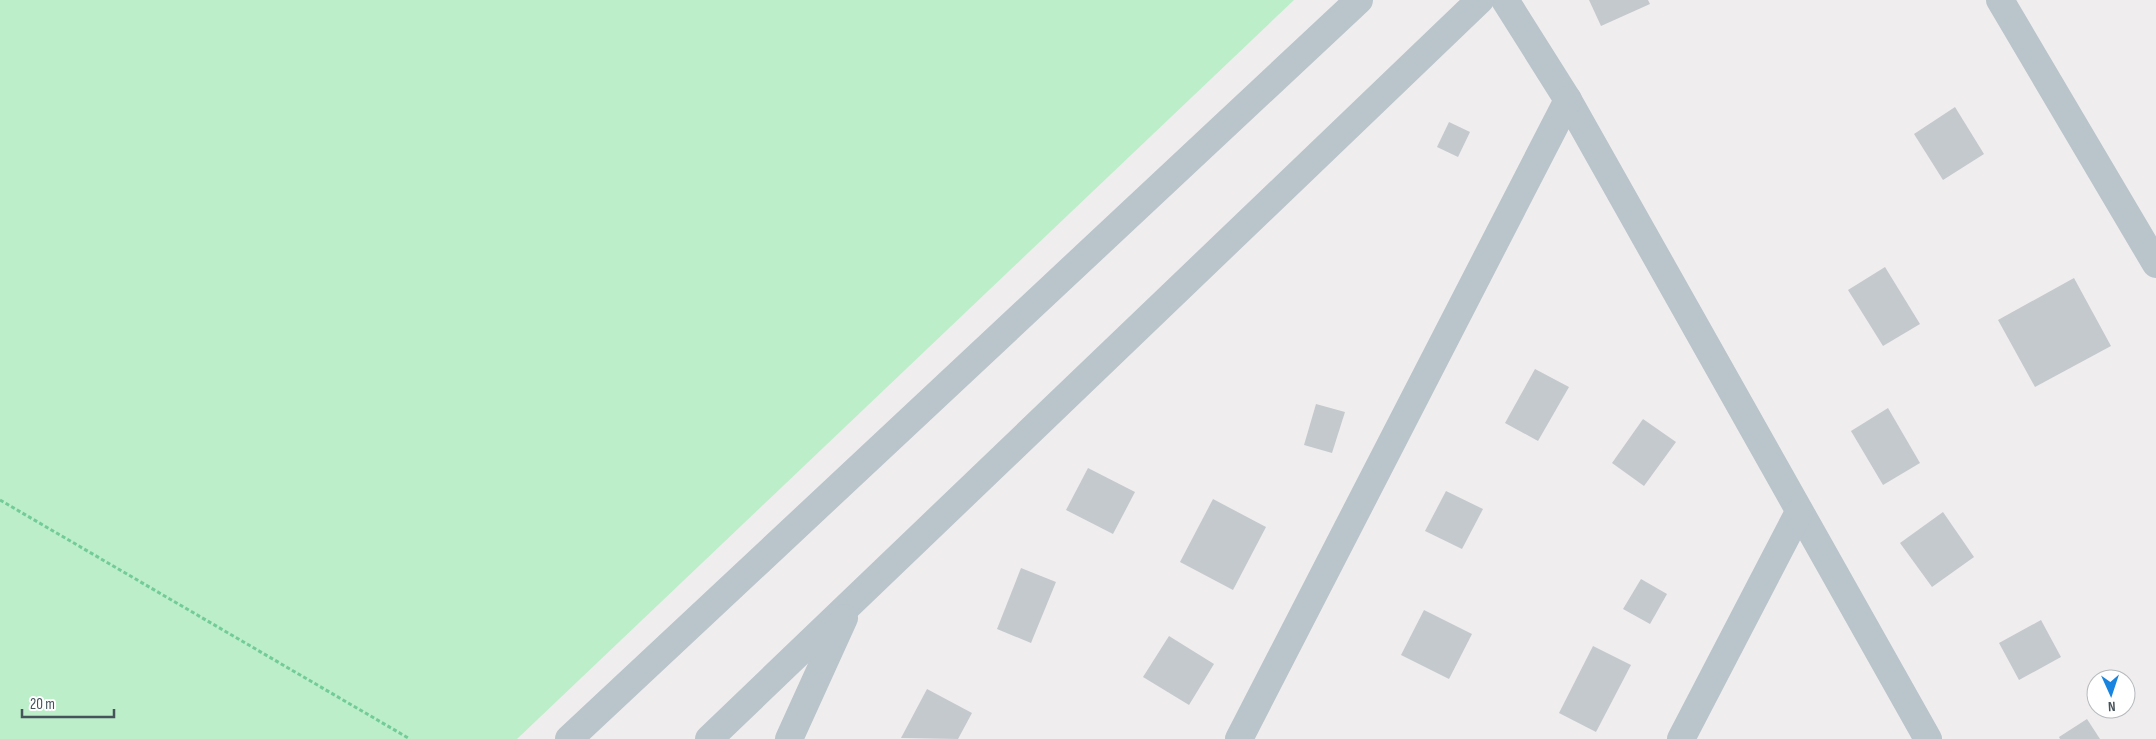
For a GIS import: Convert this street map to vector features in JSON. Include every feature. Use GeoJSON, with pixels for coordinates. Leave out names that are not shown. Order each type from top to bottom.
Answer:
{"type":"FeatureCollection","features":[{"type":"Feature","properties":{"kind":"street"},"geometry":{"type":"LineString","coordinates":[[569,739],[1359,0]]}},
{"type":"Feature","properties":{"kind":"street"},"geometry":{"type":"LineString","coordinates":[[709,739],[1480,0]]}},
{"type":"Feature","properties":{"kind":"street"},"geometry":{"type":"LineString","coordinates":[[1505,0],[1568,100],[1928,739]]}},
{"type":"Feature","properties":{"kind":"street"},"geometry":{"type":"LineString","coordinates":[[2000,0],[2149,234],[2156,264]]}},
{"type":"Feature","properties":{"kind":"street"},"geometry":{"type":"LineString","coordinates":[[1239,739],[1568,100]]}},
{"type":"Feature","properties":{"kind":"street"},"geometry":{"type":"LineString","coordinates":[[1681,739],[1799,512]]}},
{"type":"Feature","properties":{"kind":"street"},"geometry":{"type":"LineString","coordinates":[[789,739],[850,605]]}},
{"type":"Feature","properties":{"kind":"path"},"geometry":{"type":"LineString","coordinates":[[0,500],[410,739]]}},
{"type":"Feature","properties":{"kind":"green space"},"geometry":{"type":"Polygon","coordinates":[[[0,0],[1294,0],[517,739],[0,739],[0,0]]]}},
{"type":"Feature","properties":{"kind":"building"},"geometry":{"type":"Polygon","coordinates":[[[1589,0],[1648,0],[1650,4],[1601,26],[1589,0]]]}},
{"type":"Feature","properties":{"kind":"building"},"geometry":{"type":"Polygon","coordinates":[[[1955,107],[1984,154],[1943,180],[1914,134],[1955,107]]]}},
{"type":"Feature","properties":{"kind":"building"},"geometry":{"type":"Polygon","coordinates":[[[1449,122],[1470,132],[1458,157],[1437,147],[1449,122]]]}},
{"type":"Feature","properties":{"kind":"building"},"geometry":{"type":"Polygon","coordinates":[[[1885,267],[1920,324],[1883,346],[1848,290],[1885,267]]]}},
{"type":"Feature","properties":{"kind":"building"},"geometry":{"type":"Polygon","coordinates":[[[2074,278],[2111,346],[2035,387],[1998,320],[2074,278]]]}},
{"type":"Feature","properties":{"kind":"building"},"geometry":{"type":"Polygon","coordinates":[[[1535,369],[1569,387],[1538,441],[1505,423],[1535,369]]]}},
{"type":"Feature","properties":{"kind":"building"},"geometry":{"type":"Polygon","coordinates":[[[1316,404],[1345,412],[1332,453],[1304,445],[1316,404]]]}},
{"type":"Feature","properties":{"kind":"building"},"geometry":{"type":"Polygon","coordinates":[[[1888,408],[1920,463],[1883,485],[1851,431],[1888,408]]]}},
{"type":"Feature","properties":{"kind":"building"},"geometry":{"type":"Polygon","coordinates":[[[1643,419],[1676,442],[1644,486],[1612,463],[1643,419]]]}},
{"type":"Feature","properties":{"kind":"building"},"geometry":{"type":"Polygon","coordinates":[[[1088,468],[1135,492],[1113,534],[1066,510],[1088,468]]]}},
{"type":"Feature","properties":{"kind":"building"},"geometry":{"type":"Polygon","coordinates":[[[1446,491],[1483,509],[1462,549],[1425,531],[1446,491]]]}},
{"type":"Feature","properties":{"kind":"building"},"geometry":{"type":"Polygon","coordinates":[[[1213,499],[1266,527],[1233,590],[1180,562],[1213,499]]]}},
{"type":"Feature","properties":{"kind":"building"},"geometry":{"type":"Polygon","coordinates":[[[1943,512],[1974,557],[1932,587],[1900,543],[1943,512]]]}},
{"type":"Feature","properties":{"kind":"building"},"geometry":{"type":"Polygon","coordinates":[[[1021,568],[1056,582],[1031,643],[997,629],[1021,568]]]}},
{"type":"Feature","properties":{"kind":"building"},"geometry":{"type":"Polygon","coordinates":[[[1641,579],[1667,594],[1650,624],[1623,609],[1641,579]]]}},
{"type":"Feature","properties":{"kind":"building"},"geometry":{"type":"Polygon","coordinates":[[[1424,610],[1472,634],[1449,679],[1401,655],[1424,610]]]}},
{"type":"Feature","properties":{"kind":"building"},"geometry":{"type":"Polygon","coordinates":[[[2041,620],[2061,657],[2019,680],[1999,643],[2041,620]]]}},
{"type":"Feature","properties":{"kind":"building"},"geometry":{"type":"Polygon","coordinates":[[[1169,636],[1214,664],[1189,705],[1143,677],[1169,636]]]}},
{"type":"Feature","properties":{"kind":"building"},"geometry":{"type":"Polygon","coordinates":[[[1593,646],[1631,665],[1596,732],[1559,713],[1593,646]]]}},
{"type":"Feature","properties":{"kind":"building"},"geometry":{"type":"Polygon","coordinates":[[[927,689],[972,713],[958,739],[901,738],[927,689]]]}},
{"type":"Feature","properties":{"kind":"building"},"geometry":{"type":"Polygon","coordinates":[[[2087,719],[2100,739],[2060,739],[2059,737],[2087,719]]]}}]}
